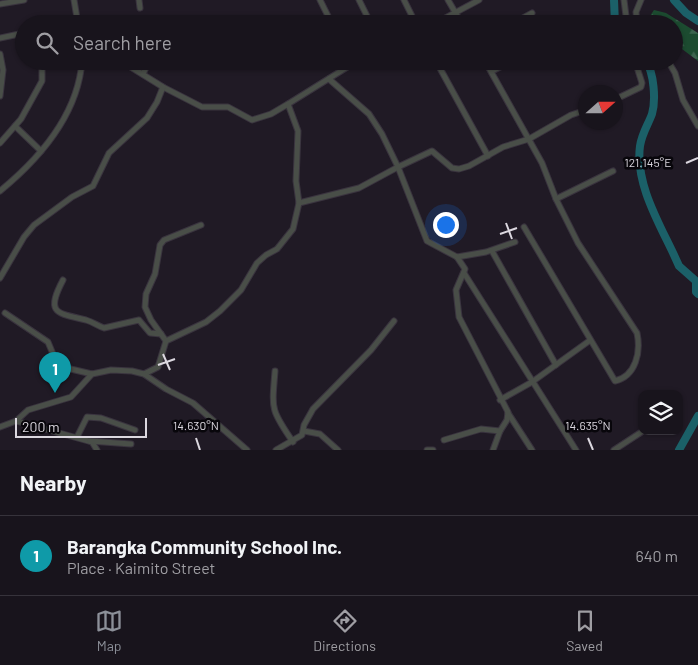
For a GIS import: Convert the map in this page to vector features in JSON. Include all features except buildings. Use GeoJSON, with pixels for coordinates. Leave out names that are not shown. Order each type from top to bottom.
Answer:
{"type":"FeatureCollection","features":[{"type":"Feature","properties":{"kind":"street"},"geometry":{"type":"LineString","coordinates":[[0,4],[24,0]]}},
{"type":"Feature","properties":{"kind":"street"},"geometry":{"type":"LineString","coordinates":[[74,0],[76,15]]}},
{"type":"Feature","properties":{"kind":"street"},"geometry":{"type":"LineString","coordinates":[[139,0],[140,8]]}},
{"type":"Feature","properties":{"kind":"street"},"geometry":{"type":"LineString","coordinates":[[320,0],[328,15]]}},
{"type":"Feature","properties":{"kind":"street"},"geometry":{"type":"LineString","coordinates":[[359,0],[366,15]]}},
{"type":"Feature","properties":{"kind":"street"},"geometry":{"type":"LineString","coordinates":[[404,0],[412,15]]}},
{"type":"Feature","properties":{"kind":"street"},"geometry":{"type":"LineString","coordinates":[[448,0],[455,13]]}},
{"type":"Feature","properties":{"kind":"street"},"geometry":{"type":"LineString","coordinates":[[451,15],[479,0]]}},
{"type":"Feature","properties":{"kind":"street"},"geometry":{"type":"LineString","coordinates":[[624,0],[626,15]]}},
{"type":"Feature","properties":{"kind":"street"},"geometry":{"type":"LineString","coordinates":[[636,15],[641,0]]}},
{"type":"Feature","properties":{"kind":"street"},"geometry":{"type":"LineString","coordinates":[[528,15],[532,13]]}},
{"type":"Feature","properties":{"kind":"street"},"geometry":{"type":"LineString","coordinates":[[0,38],[15,35]]}},
{"type":"Feature","properties":{"kind":"street"},"geometry":{"type":"LineString","coordinates":[[0,54],[3,70],[0,96]]}},
{"type":"Feature","properties":{"kind":"street"},"geometry":{"type":"LineString","coordinates":[[0,144],[15,126],[42,81],[42,70]]}},
{"type":"Feature","properties":{"kind":"street"},"geometry":{"type":"LineString","coordinates":[[0,191],[41,151],[62,123],[81,70]]}},
{"type":"Feature","properties":{"kind":"street"},"geometry":{"type":"LineString","coordinates":[[136,70],[163,87],[202,107],[228,106],[252,120],[271,114],[341,70]]}},
{"type":"Feature","properties":{"kind":"street"},"geometry":{"type":"LineString","coordinates":[[143,74],[145,70]]}},
{"type":"Feature","properties":{"kind":"street"},"geometry":{"type":"LineString","coordinates":[[441,70],[488,156]]}},
{"type":"Feature","properties":{"kind":"street"},"geometry":{"type":"LineString","coordinates":[[623,96],[641,87],[642,83],[638,70]]}},
{"type":"Feature","properties":{"kind":"street"},"geometry":{"type":"LineString","coordinates":[[673,70],[683,100],[698,126]]}},
{"type":"Feature","properties":{"kind":"street"},"geometry":{"type":"LineString","coordinates":[[492,71],[542,163],[556,199],[578,243],[637,333],[640,346],[635,363],[623,379],[614,381],[524,227]]}},
{"type":"Feature","properties":{"kind":"street"},"geometry":{"type":"LineString","coordinates":[[329,79],[369,114],[382,134],[398,167],[427,241],[457,257],[465,269],[456,290],[459,317],[500,400],[532,450]]}},
{"type":"Feature","properties":{"kind":"street"},"geometry":{"type":"LineString","coordinates":[[0,278],[24,237],[34,225],[72,196],[93,186],[109,153],[147,118],[158,102],[163,87]]}},
{"type":"Feature","properties":{"kind":"street"},"geometry":{"type":"LineString","coordinates":[[144,374],[158,367],[166,341],[206,322],[241,290],[256,263],[277,249],[293,229],[300,203],[296,181],[298,131],[288,104]]}},
{"type":"Feature","properties":{"kind":"street"},"geometry":{"type":"LineString","coordinates":[[300,203],[359,188],[432,151],[452,168],[459,169],[503,147],[528,139],[578,113]]}},
{"type":"Feature","properties":{"kind":"street"},"geometry":{"type":"LineString","coordinates":[[15,126],[41,151]]}},
{"type":"Feature","properties":{"kind":"street"},"geometry":{"type":"LineString","coordinates":[[556,199],[612,172]]}},
{"type":"Feature","properties":{"kind":"street"},"geometry":{"type":"LineString","coordinates":[[166,341],[145,307],[146,294],[155,274],[160,244],[164,240],[201,225]]}},
{"type":"Feature","properties":{"kind":"street"},"geometry":{"type":"LineString","coordinates":[[457,257],[492,251],[515,242]]}},
{"type":"Feature","properties":{"kind":"street"},"geometry":{"type":"LineString","coordinates":[[492,251],[556,364]]}},
{"type":"Feature","properties":{"kind":"street"},"geometry":{"type":"LineString","coordinates":[[464,273],[576,450]]}},
{"type":"Feature","properties":{"kind":"street"},"geometry":{"type":"LineString","coordinates":[[63,280],[54,302],[55,306],[65,316],[96,323],[104,328],[139,320],[150,333],[161,334]]}},
{"type":"Feature","properties":{"kind":"street"},"geometry":{"type":"LineString","coordinates":[[5,314],[48,342],[58,366],[92,374],[116,370],[144,374],[206,413],[247,450]]}},
{"type":"Feature","properties":{"kind":"street"},"geometry":{"type":"LineString","coordinates":[[276,450],[293,442],[304,432],[304,425],[313,409],[371,350],[394,321]]}},
{"type":"Feature","properties":{"kind":"street"},"geometry":{"type":"LineString","coordinates":[[500,400],[532,382],[589,341]]}},
{"type":"Feature","properties":{"kind":"street"},"geometry":{"type":"LineString","coordinates":[[275,371],[274,411],[293,442]]}},
{"type":"Feature","properties":{"kind":"street"},"geometry":{"type":"LineString","coordinates":[[0,427],[16,421],[28,410],[70,397],[92,374]]}},
{"type":"Feature","properties":{"kind":"street"},"geometry":{"type":"LineString","coordinates":[[493,450],[500,430],[507,420],[508,412]]}},
{"type":"Feature","properties":{"kind":"street"},"geometry":{"type":"LineString","coordinates":[[77,437],[87,417],[101,418],[135,430]]}},
{"type":"Feature","properties":{"kind":"street"},"geometry":{"type":"LineString","coordinates":[[16,421],[90,441],[131,444]]}},
{"type":"Feature","properties":{"kind":"street"},"geometry":{"type":"LineString","coordinates":[[444,440],[481,429],[500,430]]}},
{"type":"Feature","properties":{"kind":"street"},"geometry":{"type":"LineString","coordinates":[[304,432],[320,434],[338,450]]}},
{"type":"Feature","properties":{"kind":"street"},"geometry":{"type":"LineString","coordinates":[[614,450],[638,434]]}},
{"type":"Feature","properties":{"kind":"street"},"geometry":{"type":"LineString","coordinates":[[90,441],[97,450]]}},
{"type":"Feature","properties":{"kind":"street"},"geometry":{"type":"LineString","coordinates":[[427,450],[433,450]]}},
{"type":"Feature","properties":{"kind":"green space"},"geometry":{"type":"Polygon","coordinates":[[[654,10],[669,15],[651,15],[654,10]]]}},
{"type":"Feature","properties":{"kind":"green space"},"geometry":{"type":"Polygon","coordinates":[[[683,24],[698,33],[698,61],[683,50],[683,24]]]}},
{"type":"Feature","properties":{"kind":"waterway"},"geometry":{"type":"LineString","coordinates":[[614,0],[615,15]]}},
{"type":"Feature","properties":{"kind":"waterway"},"geometry":{"type":"LineString","coordinates":[[674,0],[686,13],[698,21]]}},
{"type":"Feature","properties":{"kind":"waterway"},"geometry":{"type":"LineString","coordinates":[[650,70],[654,87],[654,102],[652,114],[640,146],[641,174],[650,202],[679,266],[696,281],[696,292],[698,294]]}},
{"type":"Feature","properties":{"kind":"waterway"},"geometry":{"type":"LineString","coordinates":[[679,450],[698,416]]}},
{"type":"Feature","properties":{"kind":"place","name":"Barangka Community School Inc."},"geometry":{"type":"Point","coordinates":[55,393]}}]}
